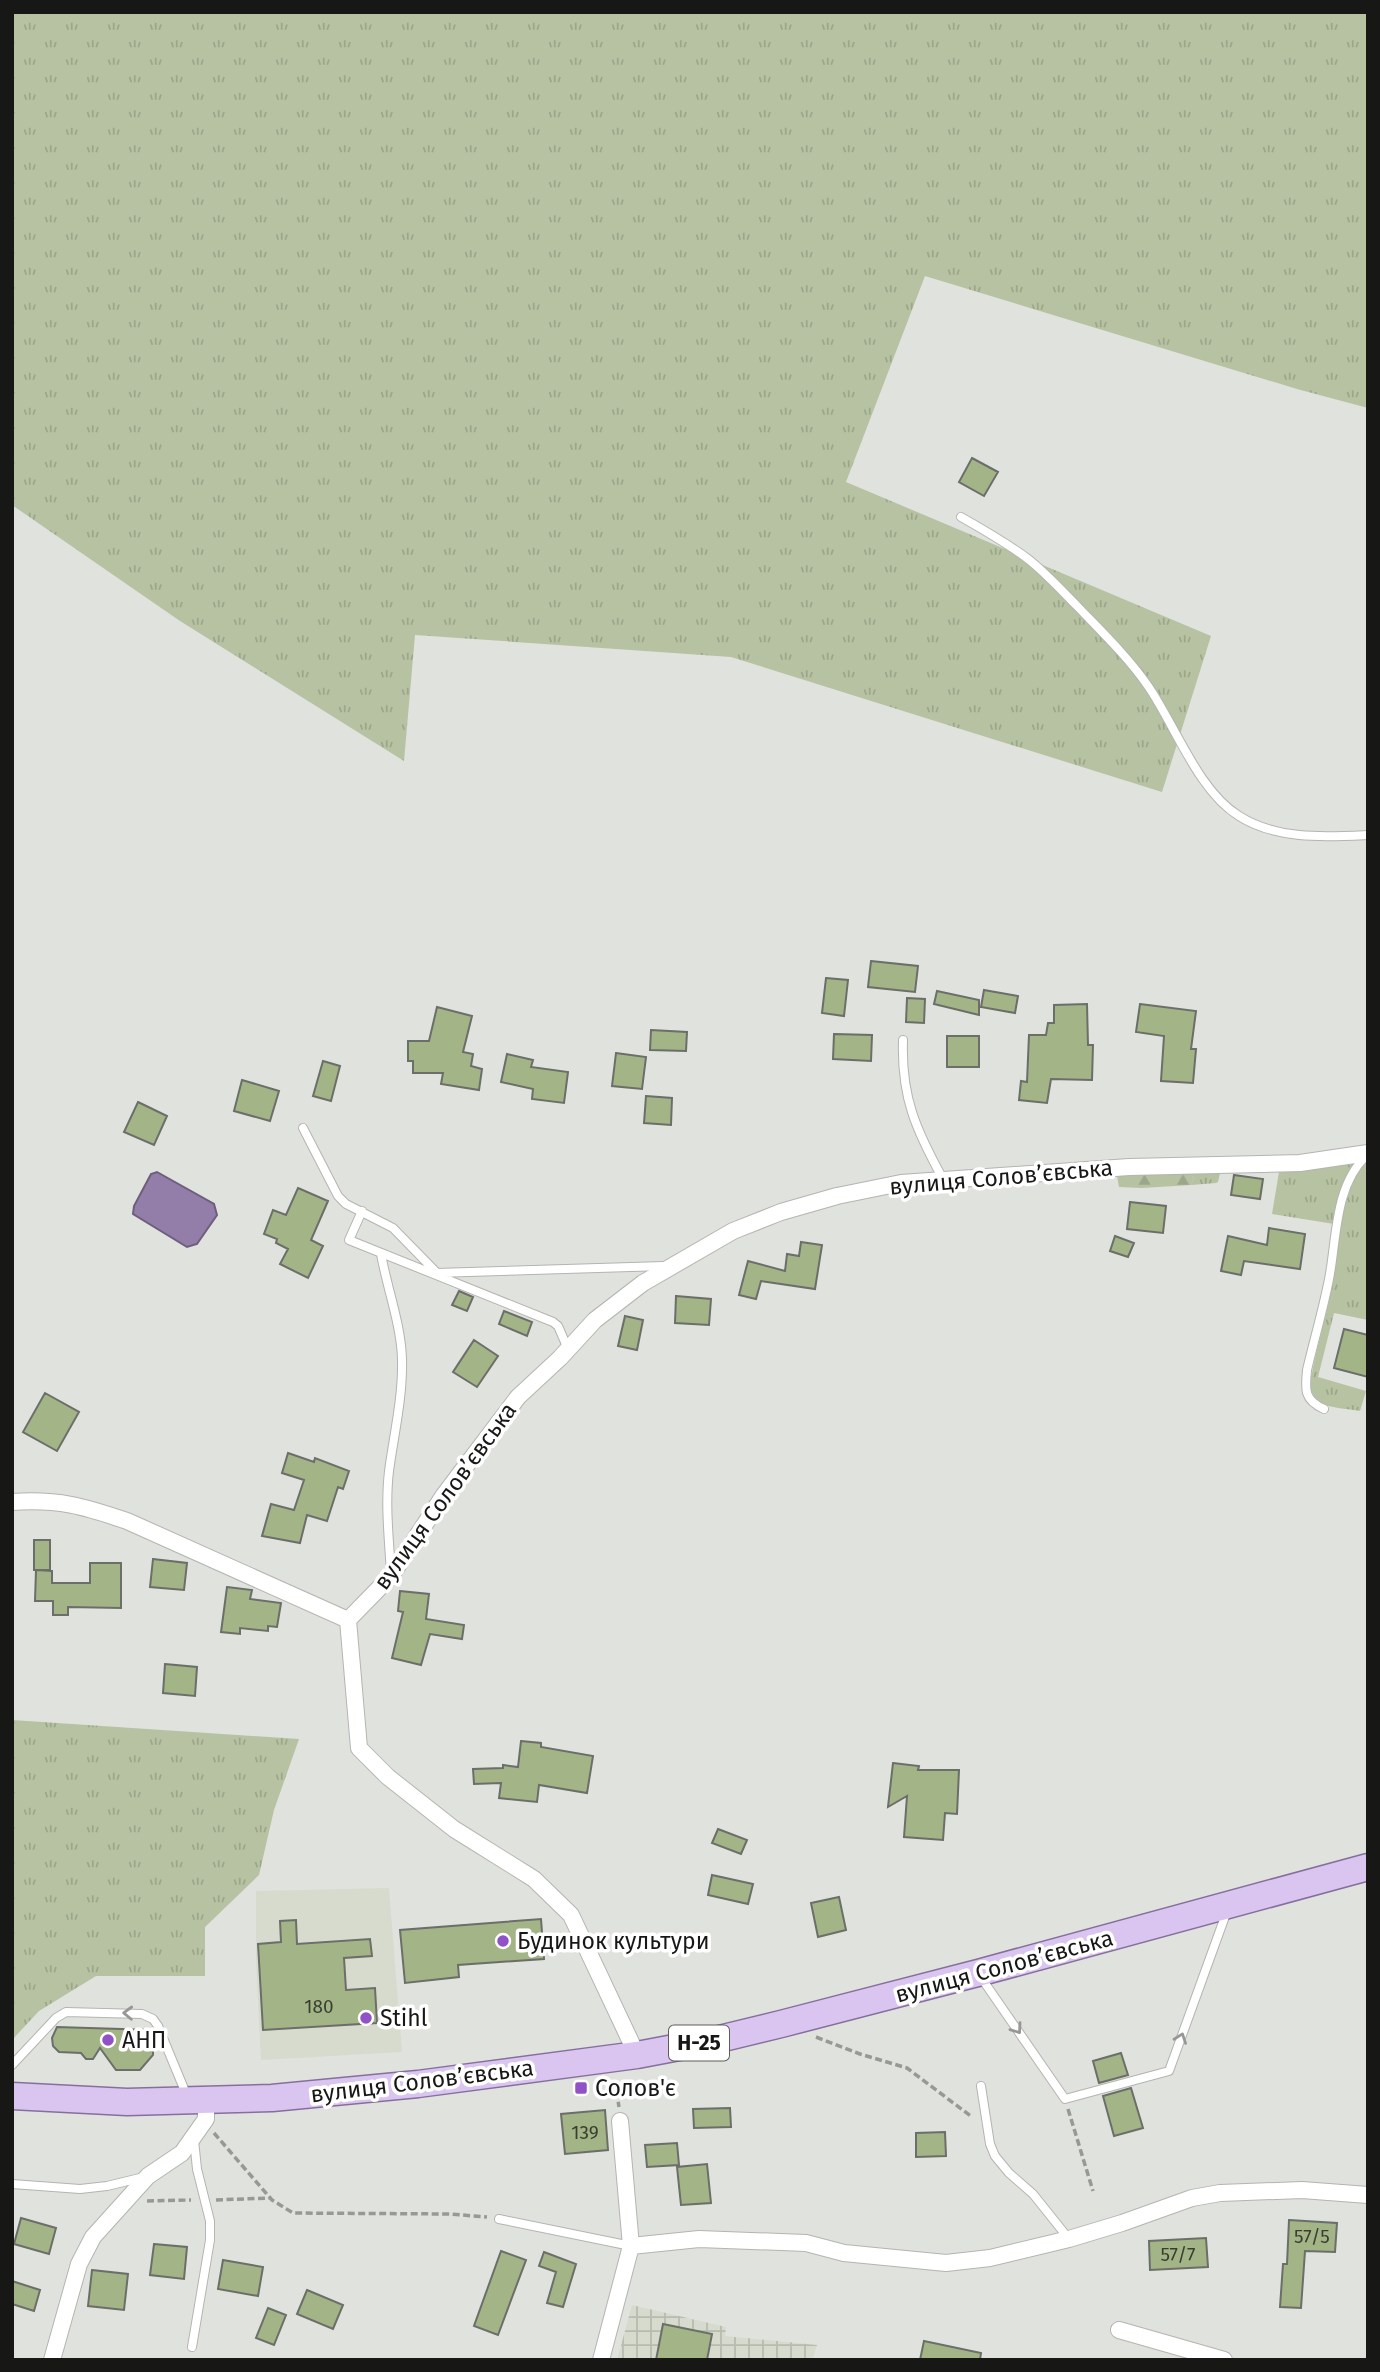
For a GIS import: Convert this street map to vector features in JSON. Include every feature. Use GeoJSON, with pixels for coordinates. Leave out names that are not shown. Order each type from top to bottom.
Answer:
{"type":"FeatureCollection","features":[{"type":"Feature","properties":{"kind":"main road","name":"вулиця Соловʼєвська"},"geometry":{"type":"LineString","coordinates":[[12,2096],[200,2107],[370,2089],[637,2055],[781,2024],[1368,1867]]}},
{"type":"Feature","properties":{"kind":"street","name":"вулиця Соловʼєвська"},"geometry":{"type":"LineString","coordinates":[[348,1620],[391,1576],[444,1495],[517,1397],[595,1320],[643,1283],[733,1231],[781,1212],[901,1182],[1129,1167],[1300,1163],[1368,1154]]}},
{"type":"Feature","properties":{"kind":"street"},"geometry":{"type":"LineString","coordinates":[[12,1503],[75,1504],[101,1512],[348,1620],[359,1748],[388,1777],[454,1829],[534,1879],[571,1915],[637,2055]]}},
{"type":"Feature","properties":{"kind":"street"},"geometry":{"type":"LineString","coordinates":[[52,2360],[79,2264],[93,2236],[148,2176],[182,2153],[194,2137],[200,2107]]}},
{"type":"Feature","properties":{"kind":"street"},"geometry":{"type":"LineString","coordinates":[[601,2360],[631,2246],[620,2121]]}},
{"type":"Feature","properties":{"kind":"street"},"geometry":{"type":"LineString","coordinates":[[631,2246],[699,2239],[780,2242],[806,2244],[844,2253],[946,2263],[990,2258],[1069,2239],[1192,2198],[1220,2193],[1302,2190],[1368,2195]]}},
{"type":"Feature","properties":{"kind":"street"},"geometry":{"type":"LineString","coordinates":[[1119,2330],[1224,2360]]}},
{"type":"Feature","properties":{"kind":"lane"},"geometry":{"type":"LineString","coordinates":[[961,517],[1015,550],[1044,572],[1121,652],[1147,685],[1200,774],[1217,797],[1237,815],[1263,828],[1298,835],[1368,835]]}},
{"type":"Feature","properties":{"kind":"lane"},"geometry":{"type":"LineString","coordinates":[[903,1040],[903,1075],[907,1101],[920,1135],[943,1179]]}},
{"type":"Feature","properties":{"kind":"lane"},"geometry":{"type":"LineString","coordinates":[[303,1128],[338,1196],[346,1204],[393,1228],[439,1275],[671,1266]]}},
{"type":"Feature","properties":{"kind":"lane"},"geometry":{"type":"LineString","coordinates":[[1324,1409],[1313,1404],[1307,1396],[1307,1370],[1329,1278],[1343,1195],[1352,1172],[1368,1154]]}},
{"type":"Feature","properties":{"kind":"lane"},"geometry":{"type":"LineString","coordinates":[[362,1212],[349,1240],[553,1322],[558,1326],[568,1349]]}},
{"type":"Feature","properties":{"kind":"lane"},"geometry":{"type":"LineString","coordinates":[[381,1254],[400,1338],[402,1359],[389,1474],[391,1576]]}},
{"type":"Feature","properties":{"kind":"lane"},"geometry":{"type":"LineString","coordinates":[[978,1973],[1065,2099],[1169,2071],[1229,1905]]}},
{"type":"Feature","properties":{"kind":"lane"},"geometry":{"type":"LineString","coordinates":[[12,2066],[56,2018],[66,2012],[142,2014],[150,2017],[158,2026],[200,2107]]}},
{"type":"Feature","properties":{"kind":"lane"},"geometry":{"type":"LineString","coordinates":[[981,2086],[987,2129],[995,2156],[1009,2173],[1033,2194],[1069,2239]]}},
{"type":"Feature","properties":{"kind":"lane"},"geometry":{"type":"LineString","coordinates":[[192,2347],[210,2240],[210,2221],[197,2169],[194,2137]]}},
{"type":"Feature","properties":{"kind":"lane"},"geometry":{"type":"LineString","coordinates":[[12,2184],[80,2189],[107,2186],[148,2176]]}},
{"type":"Feature","properties":{"kind":"lane"},"geometry":{"type":"LineString","coordinates":[[499,2218],[631,2246]]}},
{"type":"Feature","properties":{"kind":"path"},"geometry":{"type":"LineString","coordinates":[[815,2037],[907,2068],[987,2129]]}},
{"type":"Feature","properties":{"kind":"path"},"geometry":{"type":"LineString","coordinates":[[603,2082],[616,2081],[620,2121]]}},
{"type":"Feature","properties":{"kind":"path"},"geometry":{"type":"LineString","coordinates":[[1065,2099],[1093,2191]]}},
{"type":"Feature","properties":{"kind":"path"},"geometry":{"type":"LineString","coordinates":[[200,2107],[213,2132],[270,2198],[293,2213],[450,2214],[499,2218]]}},
{"type":"Feature","properties":{"kind":"path"},"geometry":{"type":"LineString","coordinates":[[125,2201],[270,2198]]}},
{"type":"Feature","properties":{"kind":"shaded area"},"geometry":{"type":"Polygon","coordinates":[[[157,1172],[214,1204],[217,1215],[197,1244],[187,1247],[133,1214],[134,1206],[151,1174],[157,1172]]]}},
{"type":"Feature","properties":{"kind":"shaded area"},"geometry":{"type":"Polygon","coordinates":[[[389,1888],[402,2052],[261,2060],[256,1891],[389,1888]]]}},
{"type":"Feature","properties":{"kind":"shaded area"},"geometry":{"type":"Polygon","coordinates":[[[632,2305],[726,2327],[725,2336],[817,2345],[812,2360],[617,2360],[632,2305]]]}},
{"type":"Feature","properties":{"kind":"green space"},"geometry":{"type":"Polygon","coordinates":[[[12,12],[1368,12],[1368,408],[925,276],[846,482],[1211,636],[1162,792],[731,657],[415,635],[404,761],[180,621],[12,505],[12,12]]]}},
{"type":"Feature","properties":{"kind":"green space"},"geometry":{"type":"Polygon","coordinates":[[[1366,1161],[1368,1320],[1334,1313],[1318,1377],[1366,1391],[1360,1411],[1322,1403],[1312,1393],[1310,1385],[1333,1283],[1344,1210],[1356,1176],[1366,1161]]]}},
{"type":"Feature","properties":{"kind":"green space"},"geometry":{"type":"Polygon","coordinates":[[[1353,1164],[1342,1185],[1334,1224],[1272,1214],[1279,1172],[1353,1164]]]}},
{"type":"Feature","properties":{"kind":"green space"},"geometry":{"type":"Polygon","coordinates":[[[1190,1173],[1220,1173],[1216,1183],[1191,1185],[1194,1178],[1190,1173]]]}},
{"type":"Feature","properties":{"kind":"green space"},"geometry":{"type":"Polygon","coordinates":[[[1190,1173],[1194,1178],[1191,1185],[1142,1188],[1119,1187],[1117,1176],[1190,1173]]]}},
{"type":"Feature","properties":{"kind":"green space"},"geometry":{"type":"Polygon","coordinates":[[[12,1720],[299,1739],[274,1810],[259,1875],[205,1927],[205,1976],[96,1976],[39,2011],[12,2040],[12,1720]]]}},
{"type":"Feature","properties":{"kind":"building"},"geometry":{"type":"Polygon","coordinates":[[[972,458],[998,472],[984,496],[959,482],[972,458]]]}},
{"type":"Feature","properties":{"kind":"building"},"geometry":{"type":"Polygon","coordinates":[[[871,961],[918,966],[915,992],[868,987],[871,961]]]}},
{"type":"Feature","properties":{"kind":"building"},"geometry":{"type":"Polygon","coordinates":[[[826,978],[848,980],[844,1016],[822,1013],[826,978]]]}},
{"type":"Feature","properties":{"kind":"building"},"geometry":{"type":"Polygon","coordinates":[[[984,990],[1018,996],[1015,1013],[981,1007],[984,990]]]}},
{"type":"Feature","properties":{"kind":"building"},"geometry":{"type":"Polygon","coordinates":[[[937,991],[979,1000],[979,1015],[934,1004],[937,991]]]}},
{"type":"Feature","properties":{"kind":"building"},"geometry":{"type":"Polygon","coordinates":[[[907,998],[925,999],[924,1023],[906,1022],[907,998]]]}},
{"type":"Feature","properties":{"kind":"building"},"geometry":{"type":"Polygon","coordinates":[[[1087,1004],[1088,1045],[1093,1045],[1092,1080],[1051,1079],[1047,1103],[1019,1100],[1021,1081],[1027,1082],[1029,1035],[1046,1035],[1048,1023],[1054,1023],[1054,1005],[1087,1004]]]}},
{"type":"Feature","properties":{"kind":"building"},"geometry":{"type":"Polygon","coordinates":[[[1140,1004],[1196,1011],[1191,1049],[1196,1049],[1193,1083],[1161,1081],[1164,1036],[1136,1032],[1140,1004]]]}},
{"type":"Feature","properties":{"kind":"building"},"geometry":{"type":"Polygon","coordinates":[[[437,1007],[472,1016],[463,1052],[473,1054],[471,1066],[482,1069],[479,1090],[441,1084],[443,1073],[413,1073],[413,1061],[408,1061],[408,1041],[429,1041],[437,1007]]]}},
{"type":"Feature","properties":{"kind":"building"},"geometry":{"type":"Polygon","coordinates":[[[651,1030],[687,1032],[686,1051],[650,1050],[651,1030]]]}},
{"type":"Feature","properties":{"kind":"building"},"geometry":{"type":"Polygon","coordinates":[[[834,1034],[872,1035],[871,1061],[833,1059],[834,1034]]]}},
{"type":"Feature","properties":{"kind":"building"},"geometry":{"type":"Polygon","coordinates":[[[947,1036],[979,1036],[979,1067],[947,1067],[947,1036]]]}},
{"type":"Feature","properties":{"kind":"building"},"geometry":{"type":"Polygon","coordinates":[[[616,1053],[646,1057],[642,1089],[612,1086],[616,1053]]]}},
{"type":"Feature","properties":{"kind":"building"},"geometry":{"type":"Polygon","coordinates":[[[507,1054],[533,1060],[531,1067],[568,1072],[564,1103],[532,1099],[533,1089],[501,1082],[507,1054]]]}},
{"type":"Feature","properties":{"kind":"building"},"geometry":{"type":"Polygon","coordinates":[[[323,1061],[340,1066],[331,1101],[313,1096],[323,1061]]]}},
{"type":"Feature","properties":{"kind":"building"},"geometry":{"type":"Polygon","coordinates":[[[242,1080],[279,1091],[270,1121],[234,1111],[242,1080]]]}},
{"type":"Feature","properties":{"kind":"building"},"geometry":{"type":"Polygon","coordinates":[[[646,1096],[672,1098],[671,1125],[644,1123],[646,1096]]]}},
{"type":"Feature","properties":{"kind":"building"},"geometry":{"type":"Polygon","coordinates":[[[138,1102],[167,1116],[154,1145],[124,1132],[138,1102]]]}},
{"type":"Feature","properties":{"kind":"building"},"geometry":{"type":"Polygon","coordinates":[[[1234,1175],[1263,1179],[1260,1199],[1231,1195],[1234,1175]]]}},
{"type":"Feature","properties":{"kind":"building"},"geometry":{"type":"Polygon","coordinates":[[[298,1188],[328,1201],[311,1240],[323,1246],[308,1278],[280,1264],[288,1249],[276,1243],[277,1239],[264,1234],[273,1210],[286,1215],[298,1188]]]}},
{"type":"Feature","properties":{"kind":"building"},"geometry":{"type":"Polygon","coordinates":[[[1130,1202],[1166,1206],[1163,1233],[1127,1229],[1130,1202]]]}},
{"type":"Feature","properties":{"kind":"building"},"geometry":{"type":"Polygon","coordinates":[[[1269,1228],[1305,1234],[1300,1269],[1244,1261],[1241,1275],[1221,1271],[1228,1236],[1267,1245],[1269,1228]]]}},
{"type":"Feature","properties":{"kind":"building"},"geometry":{"type":"Polygon","coordinates":[[[1115,1236],[1134,1243],[1128,1257],[1110,1251],[1115,1236]]]}},
{"type":"Feature","properties":{"kind":"building"},"geometry":{"type":"Polygon","coordinates":[[[801,1242],[822,1245],[815,1289],[761,1281],[756,1299],[739,1295],[748,1261],[785,1271],[787,1254],[799,1256],[801,1242]]]}},
{"type":"Feature","properties":{"kind":"building"},"geometry":{"type":"Polygon","coordinates":[[[459,1291],[473,1297],[467,1311],[452,1305],[459,1291]]]}},
{"type":"Feature","properties":{"kind":"building"},"geometry":{"type":"Polygon","coordinates":[[[676,1296],[711,1299],[709,1325],[675,1323],[676,1296]]]}},
{"type":"Feature","properties":{"kind":"building"},"geometry":{"type":"Polygon","coordinates":[[[504,1311],[532,1322],[527,1336],[499,1324],[504,1311]]]}},
{"type":"Feature","properties":{"kind":"building"},"geometry":{"type":"Polygon","coordinates":[[[625,1316],[643,1320],[637,1350],[618,1346],[625,1316]]]}},
{"type":"Feature","properties":{"kind":"building"},"geometry":{"type":"Polygon","coordinates":[[[1344,1329],[1368,1335],[1368,1377],[1334,1368],[1344,1329]]]}},
{"type":"Feature","properties":{"kind":"building"},"geometry":{"type":"Polygon","coordinates":[[[474,1340],[498,1356],[477,1387],[453,1372],[474,1340]]]}},
{"type":"Feature","properties":{"kind":"building"},"geometry":{"type":"Polygon","coordinates":[[[45,1393],[79,1412],[57,1451],[23,1432],[45,1393]]]}},
{"type":"Feature","properties":{"kind":"building"},"geometry":{"type":"Polygon","coordinates":[[[288,1453],[314,1462],[315,1458],[349,1471],[343,1489],[338,1487],[327,1521],[307,1515],[300,1543],[262,1536],[271,1504],[294,1510],[304,1480],[282,1473],[288,1453]]]}},
{"type":"Feature","properties":{"kind":"building"},"geometry":{"type":"Polygon","coordinates":[[[34,1540],[50,1540],[50,1570],[34,1570],[34,1540]]]}},
{"type":"Feature","properties":{"kind":"building"},"geometry":{"type":"Polygon","coordinates":[[[153,1559],[187,1563],[184,1590],[150,1587],[153,1559]]]}},
{"type":"Feature","properties":{"kind":"building"},"geometry":{"type":"Polygon","coordinates":[[[90,1563],[121,1563],[121,1608],[68,1607],[68,1615],[53,1615],[53,1601],[35,1601],[36,1570],[52,1571],[52,1583],[90,1583],[90,1563]]]}},
{"type":"Feature","properties":{"kind":"building"},"geometry":{"type":"Polygon","coordinates":[[[227,1587],[252,1590],[250,1599],[281,1603],[277,1627],[268,1626],[268,1631],[240,1628],[240,1634],[221,1632],[227,1587]]]}},
{"type":"Feature","properties":{"kind":"building"},"geometry":{"type":"Polygon","coordinates":[[[400,1591],[429,1594],[426,1619],[464,1625],[462,1639],[430,1634],[421,1665],[392,1658],[403,1612],[398,1611],[400,1591]]]}},
{"type":"Feature","properties":{"kind":"building"},"geometry":{"type":"Polygon","coordinates":[[[165,1664],[197,1667],[195,1696],[163,1693],[165,1664]]]}},
{"type":"Feature","properties":{"kind":"building"},"geometry":{"type":"Polygon","coordinates":[[[521,1741],[541,1743],[541,1747],[593,1756],[587,1793],[539,1785],[537,1802],[499,1798],[501,1783],[474,1784],[473,1769],[503,1768],[503,1765],[518,1767],[521,1741]]]}},
{"type":"Feature","properties":{"kind":"building"},"geometry":{"type":"Polygon","coordinates":[[[893,1763],[919,1766],[918,1770],[959,1770],[957,1814],[945,1813],[943,1840],[904,1837],[907,1796],[888,1807],[893,1763]]]}},
{"type":"Feature","properties":{"kind":"building"},"geometry":{"type":"Polygon","coordinates":[[[718,1829],[747,1840],[741,1854],[712,1843],[718,1829]]]}},
{"type":"Feature","properties":{"kind":"building"},"geometry":{"type":"Polygon","coordinates":[[[712,1875],[753,1884],[748,1904],[708,1895],[712,1875]]]}},
{"type":"Feature","properties":{"kind":"building"},"geometry":{"type":"Polygon","coordinates":[[[839,1897],[846,1930],[818,1937],[811,1903],[839,1897]]]}},
{"type":"Feature","properties":{"kind":"building"},"geometry":{"type":"Polygon","coordinates":[[[541,1919],[544,1959],[458,1965],[459,1977],[405,1983],[400,1930],[541,1919]]]}},
{"type":"Feature","properties":{"kind":"building"},"geometry":{"type":"Polygon","coordinates":[[[296,1920],[297,1944],[370,1939],[372,1956],[344,1958],[346,1990],[375,1988],[377,2023],[263,2030],[258,1944],[281,1942],[280,1921],[296,1920]]]}},
{"type":"Feature","properties":{"kind":"building"},"geometry":{"type":"Polygon","coordinates":[[[57,2027],[153,2030],[153,2055],[140,2070],[116,2070],[100,2048],[93,2059],[86,2059],[81,2053],[59,2052],[53,2046],[52,2038],[57,2027]]]}},
{"type":"Feature","properties":{"kind":"building"},"geometry":{"type":"Polygon","coordinates":[[[1121,2053],[1128,2075],[1099,2083],[1093,2061],[1121,2053]]]}},
{"type":"Feature","properties":{"kind":"building"},"geometry":{"type":"Polygon","coordinates":[[[1131,2088],[1143,2128],[1114,2136],[1103,2096],[1131,2088]]]}},
{"type":"Feature","properties":{"kind":"building"},"geometry":{"type":"Polygon","coordinates":[[[730,2108],[731,2127],[694,2128],[693,2109],[730,2108]]]}},
{"type":"Feature","properties":{"kind":"building"},"geometry":{"type":"Polygon","coordinates":[[[605,2110],[608,2150],[565,2154],[561,2114],[605,2110]]]}},
{"type":"Feature","properties":{"kind":"building"},"geometry":{"type":"Polygon","coordinates":[[[945,2132],[946,2156],[916,2157],[916,2133],[945,2132]]]}},
{"type":"Feature","properties":{"kind":"building"},"geometry":{"type":"Polygon","coordinates":[[[677,2143],[679,2165],[647,2167],[645,2145],[677,2143]]]}},
{"type":"Feature","properties":{"kind":"building"},"geometry":{"type":"Polygon","coordinates":[[[707,2164],[711,2203],[681,2205],[677,2167],[707,2164]]]}},
{"type":"Feature","properties":{"kind":"building"},"geometry":{"type":"Polygon","coordinates":[[[21,2218],[56,2228],[49,2254],[14,2244],[21,2218]]]}},
{"type":"Feature","properties":{"kind":"building"},"geometry":{"type":"Polygon","coordinates":[[[1289,2220],[1337,2223],[1335,2252],[1305,2251],[1301,2308],[1280,2307],[1283,2264],[1287,2264],[1289,2220]]]}},
{"type":"Feature","properties":{"kind":"building"},"geometry":{"type":"Polygon","coordinates":[[[1206,2238],[1208,2267],[1150,2270],[1149,2241],[1206,2238]]]}},
{"type":"Feature","properties":{"kind":"building"},"geometry":{"type":"Polygon","coordinates":[[[154,2244],[187,2247],[184,2279],[150,2275],[154,2244]]]}},
{"type":"Feature","properties":{"kind":"building"},"geometry":{"type":"Polygon","coordinates":[[[501,2251],[526,2260],[498,2335],[474,2326],[501,2251]]]}},
{"type":"Feature","properties":{"kind":"building"},"geometry":{"type":"Polygon","coordinates":[[[544,2252],[576,2264],[563,2307],[547,2303],[556,2272],[539,2266],[544,2252]]]}},
{"type":"Feature","properties":{"kind":"building"},"geometry":{"type":"Polygon","coordinates":[[[223,2260],[263,2267],[258,2296],[218,2289],[223,2260]]]}},
{"type":"Feature","properties":{"kind":"building"},"geometry":{"type":"Polygon","coordinates":[[[92,2270],[128,2274],[124,2310],[88,2306],[92,2270]]]}},
{"type":"Feature","properties":{"kind":"building"},"geometry":{"type":"Polygon","coordinates":[[[12,2281],[40,2290],[34,2311],[12,2304],[12,2281]]]}},
{"type":"Feature","properties":{"kind":"building"},"geometry":{"type":"Polygon","coordinates":[[[307,2290],[343,2305],[333,2329],[297,2314],[307,2290]]]}},
{"type":"Feature","properties":{"kind":"building"},"geometry":{"type":"Polygon","coordinates":[[[268,2308],[286,2315],[274,2345],[256,2338],[268,2308]]]}},
{"type":"Feature","properties":{"kind":"building"},"geometry":{"type":"Polygon","coordinates":[[[663,2324],[712,2334],[707,2360],[656,2360],[663,2324]]]}},
{"type":"Feature","properties":{"kind":"building"},"geometry":{"type":"Polygon","coordinates":[[[924,2341],[981,2353],[980,2360],[920,2360],[924,2341]]]}},
{"type":"Feature","properties":{"kind":"place","name":"Будинок культури"},"geometry":{"type":"Point","coordinates":[503,1941]}},
{"type":"Feature","properties":{"kind":"place","name":"Stihl"},"geometry":{"type":"Point","coordinates":[366,2018]}},
{"type":"Feature","properties":{"kind":"place","name":"АНП"},"geometry":{"type":"Point","coordinates":[108,2040]}},
{"type":"Feature","properties":{"kind":"place","name":"Солов'є"},"geometry":{"type":"Point","coordinates":[581,2088]}}]}
